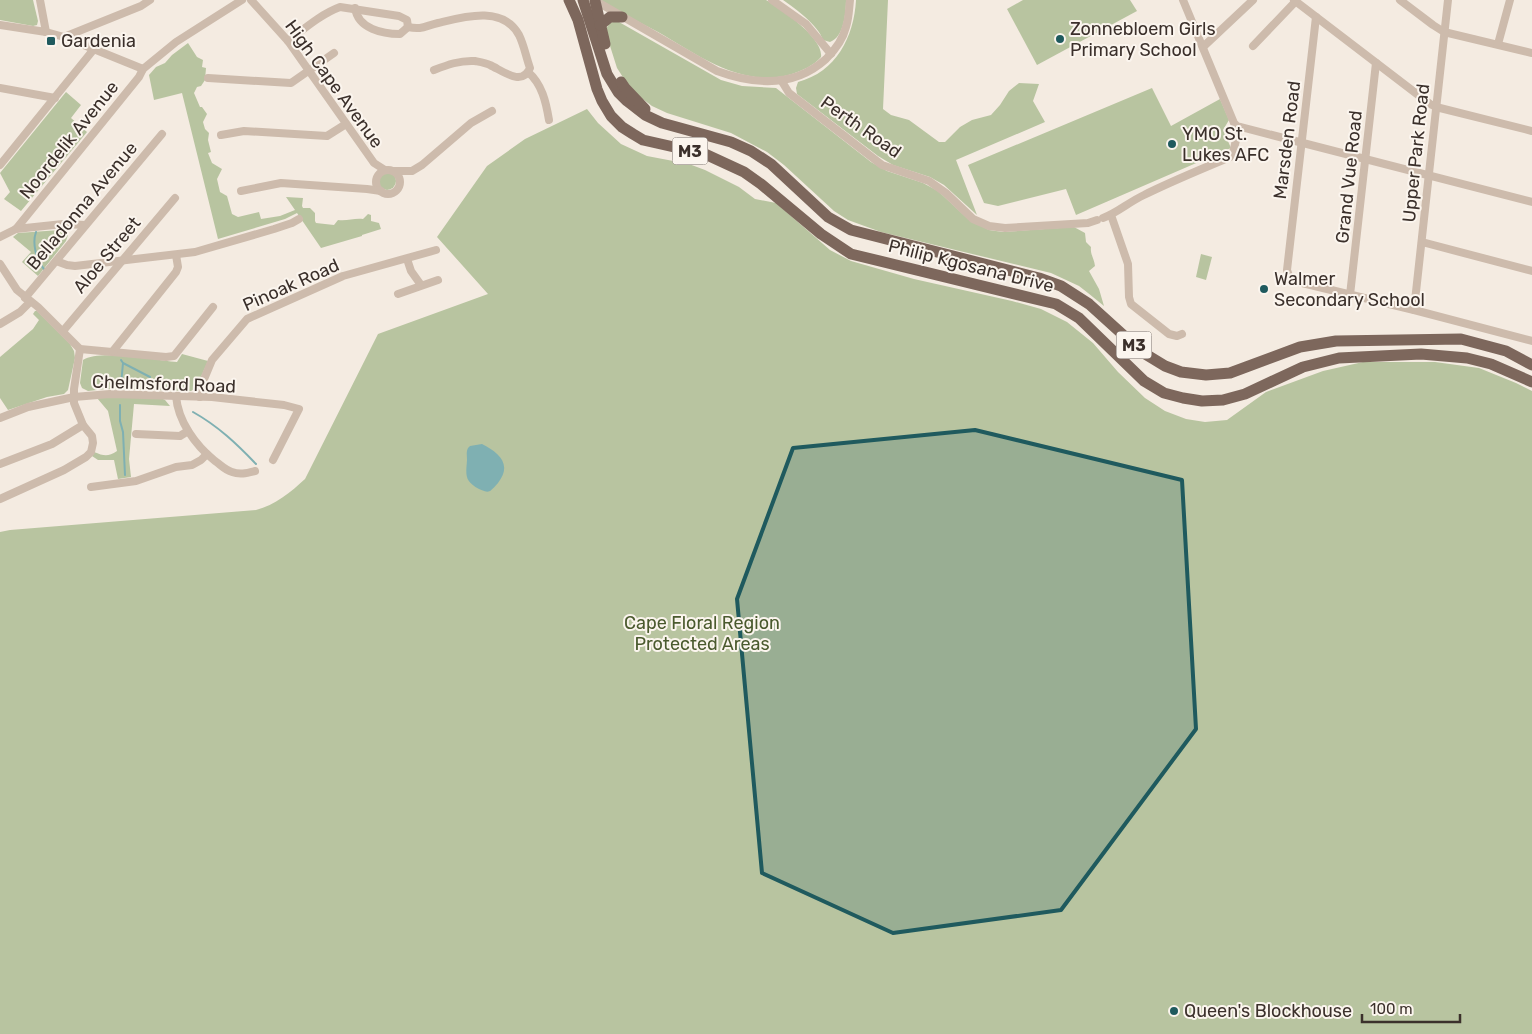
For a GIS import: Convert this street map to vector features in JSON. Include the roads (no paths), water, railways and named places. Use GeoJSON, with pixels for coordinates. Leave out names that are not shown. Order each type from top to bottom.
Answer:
{"type":"FeatureCollection","features":[{"type":"Feature","properties":{"kind":"main road","name":"Philip Kgosana Drive"},"geometry":{"type":"LineString","coordinates":[[569,0],[578,20],[602,101],[611,116],[622,127],[643,140],[705,154],[744,172],[821,234],[851,254],[1056,304],[1079,318],[1131,370],[1144,381],[1164,393],[1202,401],[1223,400],[1245,394],[1303,367],[1339,358],[1421,354],[1467,358],[1491,364],[1532,382]]}},
{"type":"Feature","properties":{"kind":"main road","name":"Philip Kgosana Drive"},"geometry":{"type":"LineString","coordinates":[[582,0],[607,74],[618,92],[636,109],[654,120],[670,126],[731,142],[751,151],[771,164],[828,217],[851,230],[1039,278],[1062,286],[1089,304],[1142,352],[1164,366],[1181,372],[1206,375],[1230,373],[1300,348],[1336,340],[1461,339],[1506,351],[1532,364]]}},
{"type":"Feature","properties":{"kind":"main road"},"geometry":{"type":"LineString","coordinates":[[594,1],[607,52],[616,74],[625,88],[654,120]]}},
{"type":"Feature","properties":{"kind":"main road"},"geometry":{"type":"LineString","coordinates":[[600,26],[610,18],[622,17]]}},
{"type":"Feature","properties":{"kind":"street"},"geometry":{"type":"LineString","coordinates":[[40,0],[46,32]]}},
{"type":"Feature","properties":{"kind":"street"},"geometry":{"type":"LineString","coordinates":[[64,37],[141,6],[150,0]]}},
{"type":"Feature","properties":{"kind":"street","name":"Noordelik Avenue"},"geometry":{"type":"LineString","coordinates":[[16,229],[128,92],[143,69],[176,42],[242,0]]}},
{"type":"Feature","properties":{"kind":"street","name":"High Cape Avenue"},"geometry":{"type":"LineString","coordinates":[[250,0],[288,42],[374,163],[389,171]]}},
{"type":"Feature","properties":{"kind":"street"},"geometry":{"type":"LineString","coordinates":[[772,0],[806,24],[831,54]]}},
{"type":"Feature","properties":{"kind":"street"},"geometry":{"type":"LineString","coordinates":[[594,1],[717,71],[736,78],[756,81],[781,80],[800,76],[815,69],[831,54],[840,41],[846,26],[850,0]]}},
{"type":"Feature","properties":{"kind":"street"},"geometry":{"type":"LineString","coordinates":[[1183,0],[1234,123],[1238,127],[1532,202]]}},
{"type":"Feature","properties":{"kind":"street"},"geometry":{"type":"LineString","coordinates":[[1203,47],[1253,0]]}},
{"type":"Feature","properties":{"kind":"street"},"geometry":{"type":"LineString","coordinates":[[1253,46],[1295,0],[1430,104],[1532,131]]}},
{"type":"Feature","properties":{"kind":"street"},"geometry":{"type":"LineString","coordinates":[[1400,0],[1444,32],[1532,53]]}},
{"type":"Feature","properties":{"kind":"street","name":"Upper Park Road"},"geometry":{"type":"LineString","coordinates":[[1414,310],[1448,0]]}},
{"type":"Feature","properties":{"kind":"street"},"geometry":{"type":"LineString","coordinates":[[1498,44],[1510,0]]}},
{"type":"Feature","properties":{"kind":"street"},"geometry":{"type":"LineString","coordinates":[[288,42],[332,9],[340,6],[399,16],[408,24],[418,29],[427,25],[472,15],[488,16],[510,24],[519,35],[530,68],[528,72],[520,77],[515,77],[490,65],[470,61],[457,62],[434,70]]}},
{"type":"Feature","properties":{"kind":"street"},"geometry":{"type":"LineString","coordinates":[[355,8],[356,14],[369,29],[400,34],[408,24]]}},
{"type":"Feature","properties":{"kind":"street","name":"Marsden Road"},"geometry":{"type":"LineString","coordinates":[[1316,17],[1288,267],[1289,276],[1293,280],[1350,295]]}},
{"type":"Feature","properties":{"kind":"street"},"geometry":{"type":"LineString","coordinates":[[0,25],[46,32],[64,37],[143,69]]}},
{"type":"Feature","properties":{"kind":"street"},"geometry":{"type":"LineString","coordinates":[[0,165],[94,49]]}},
{"type":"Feature","properties":{"kind":"street"},"geometry":{"type":"LineString","coordinates":[[208,78],[292,83],[334,53]]}},
{"type":"Feature","properties":{"kind":"street","name":"Grand Vue Road"},"geometry":{"type":"LineString","coordinates":[[1350,295],[1376,63]]}},
{"type":"Feature","properties":{"kind":"street"},"geometry":{"type":"LineString","coordinates":[[528,72],[538,84],[550,120]]}},
{"type":"Feature","properties":{"kind":"street","name":"Perth Road"},"geometry":{"type":"LineString","coordinates":[[781,80],[789,93],[882,165],[929,182],[946,193],[973,218],[989,226],[1005,228],[1088,223],[1104,218],[1144,195],[1230,157],[1233,153],[1238,127]]}},
{"type":"Feature","properties":{"kind":"street"},"geometry":{"type":"LineString","coordinates":[[0,88],[54,98]]}},
{"type":"Feature","properties":{"kind":"street"},"geometry":{"type":"LineString","coordinates":[[367,188],[376,180],[380,172],[389,171],[401,175],[422,165],[471,123],[492,111]]}},
{"type":"Feature","properties":{"kind":"street"},"geometry":{"type":"LineString","coordinates":[[221,135],[244,131],[327,136],[346,124]]}},
{"type":"Feature","properties":{"kind":"street","name":"Belladonna Avenue"},"geometry":{"type":"LineString","coordinates":[[0,324],[20,312],[56,261],[162,134]]}},
{"type":"Feature","properties":{"kind":"street","name":"High Cape Avenue"},"geometry":{"type":"LineString","coordinates":[[374,163],[376,180]]}},
{"type":"Feature","properties":{"kind":"street"},"geometry":{"type":"LineString","coordinates":[[241,191],[281,183],[367,188],[385,193],[395,191],[401,175]]}},
{"type":"Feature","properties":{"kind":"street"},"geometry":{"type":"LineString","coordinates":[[376,180],[377,188],[381,191]]}},
{"type":"Feature","properties":{"kind":"street","name":"Aloe Street"},"geometry":{"type":"LineString","coordinates":[[63,331],[175,198]]}},
{"type":"Feature","properties":{"kind":"street"},"geometry":{"type":"LineString","coordinates":[[1104,218],[1128,264],[1131,304],[1169,334],[1177,336],[1182,334]]}},
{"type":"Feature","properties":{"kind":"street"},"geometry":{"type":"LineString","coordinates":[[56,261],[75,266],[195,252],[292,223],[299,219]]}},
{"type":"Feature","properties":{"kind":"street","name":"Noordelik Avenue"},"geometry":{"type":"LineString","coordinates":[[0,237],[16,229],[63,224],[85,225]]}},
{"type":"Feature","properties":{"kind":"street"},"geometry":{"type":"LineString","coordinates":[[1422,242],[1532,270]]}},
{"type":"Feature","properties":{"kind":"street","name":"Pinoak Road"},"geometry":{"type":"LineString","coordinates":[[200,397],[202,384],[212,360],[247,319],[343,276],[436,250]]}},
{"type":"Feature","properties":{"kind":"street"},"geometry":{"type":"LineString","coordinates":[[114,351],[176,272],[178,267],[176,255]]}},
{"type":"Feature","properties":{"kind":"street"},"geometry":{"type":"LineString","coordinates":[[407,259],[411,271],[421,285]]}},
{"type":"Feature","properties":{"kind":"street"},"geometry":{"type":"LineString","coordinates":[[0,264],[12,283],[28,300],[80,349],[166,357],[174,356],[213,307]]}},
{"type":"Feature","properties":{"kind":"street"},"geometry":{"type":"LineString","coordinates":[[398,294],[438,280]]}},
{"type":"Feature","properties":{"kind":"street"},"geometry":{"type":"LineString","coordinates":[[1350,295],[1532,341]]}},
{"type":"Feature","properties":{"kind":"street"},"geometry":{"type":"LineString","coordinates":[[0,499],[44,480],[86,457],[91,452],[92,436],[83,425],[75,406],[74,397],[80,349]]}},
{"type":"Feature","properties":{"kind":"street","name":"Chelmsford Road"},"geometry":{"type":"LineString","coordinates":[[0,418],[28,408],[74,397],[110,394],[200,397],[299,409],[273,460]]}},
{"type":"Feature","properties":{"kind":"street"},"geometry":{"type":"LineString","coordinates":[[176,396],[177,406],[188,431],[207,454],[229,471],[240,474],[255,471]]}},
{"type":"Feature","properties":{"kind":"street"},"geometry":{"type":"LineString","coordinates":[[0,464],[52,444],[83,425]]}},
{"type":"Feature","properties":{"kind":"street"},"geometry":{"type":"LineString","coordinates":[[136,434],[180,436],[188,431]]}},
{"type":"Feature","properties":{"kind":"street"},"geometry":{"type":"LineString","coordinates":[[91,487],[136,481],[176,468],[192,465],[207,454]]}},
{"type":"Feature","properties":{"kind":"water"},"geometry":{"type":"Polygon","coordinates":[[[482,444],[498,455],[504,464],[502,476],[489,492],[474,486],[468,480],[466,474],[468,448],[482,444]]]}},
{"type":"Feature","properties":{"kind":"waterway"},"geometry":{"type":"LineString","coordinates":[[36,232],[34,241],[36,251],[44,269]]}},
{"type":"Feature","properties":{"kind":"waterway"},"geometry":{"type":"LineString","coordinates":[[121,360],[123,363],[150,377]]}},
{"type":"Feature","properties":{"kind":"waterway"},"geometry":{"type":"LineString","coordinates":[[121,385],[123,363]]}},
{"type":"Feature","properties":{"kind":"waterway"},"geometry":{"type":"LineString","coordinates":[[120,405],[125,475]]}},
{"type":"Feature","properties":{"kind":"waterway"},"geometry":{"type":"LineString","coordinates":[[193,412],[227,436],[256,464]]}},
{"type":"Feature","properties":{"kind":"place","name":"Zonnebloem Girls Primary School"},"geometry":{"type":"Point","coordinates":[1060,39]}},
{"type":"Feature","properties":{"kind":"place","name":"Gardenia"},"geometry":{"type":"Point","coordinates":[51,41]}},
{"type":"Feature","properties":{"kind":"place","name":"YMO St. Lukes AFC"},"geometry":{"type":"Point","coordinates":[1172,144]}},
{"type":"Feature","properties":{"kind":"place","name":"Walmer Secondary School"},"geometry":{"type":"Point","coordinates":[1264,289]}},
{"type":"Feature","properties":{"kind":"place","name":"Queen's Blockhouse"},"geometry":{"type":"Point","coordinates":[1174,1011]}},
{"type":"Feature","properties":{"kind":"park label","name":"Cape Floral Region Protected Areas"},"geometry":{"type":"Point","coordinates":[702,633]}}]}
